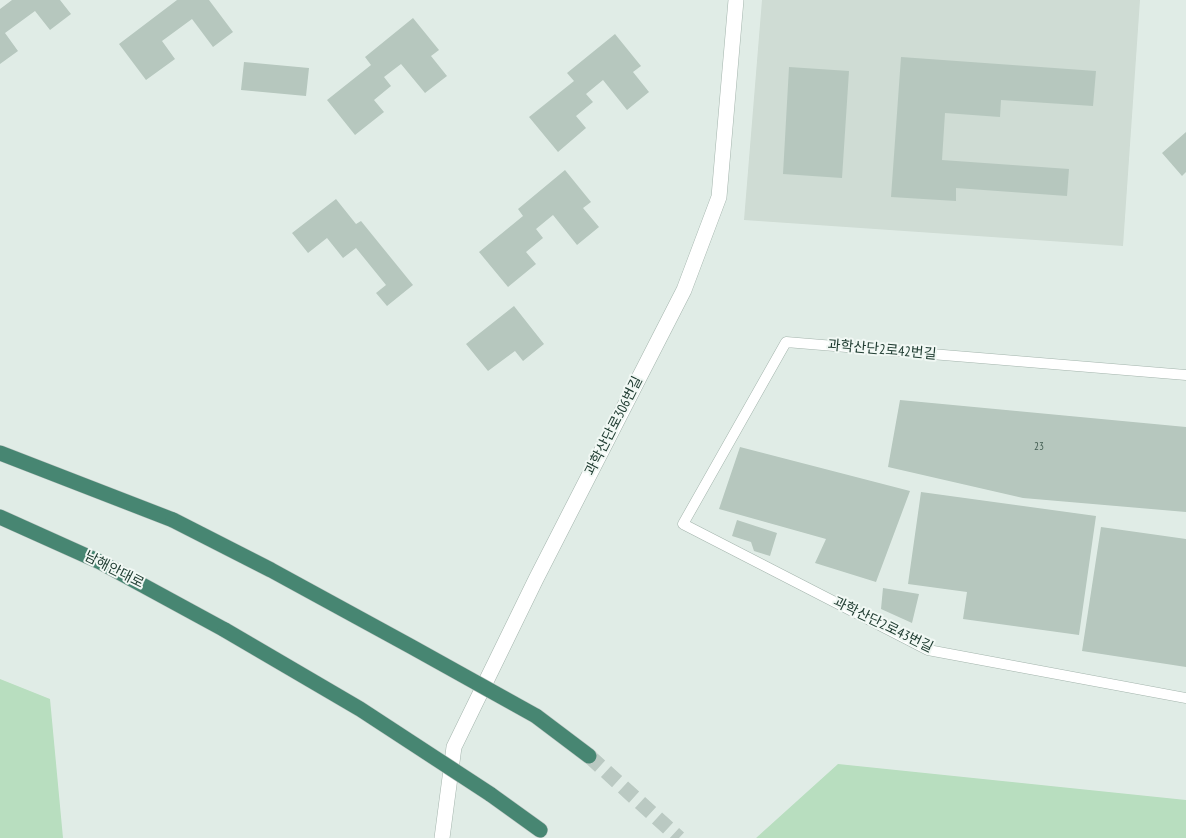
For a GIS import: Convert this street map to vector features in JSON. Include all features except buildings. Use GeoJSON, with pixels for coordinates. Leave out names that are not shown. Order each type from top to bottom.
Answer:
{"type":"FeatureCollection","features":[{"type":"Feature","properties":{"kind":"highway"},"geometry":{"type":"LineString","coordinates":[[0,453],[172,520],[271,570],[536,716],[589,756]]}},
{"type":"Feature","properties":{"kind":"highway","name":"남해안대로"},"geometry":{"type":"LineString","coordinates":[[0,517],[100,562],[225,630],[360,709],[490,794],[540,830]]}},
{"type":"Feature","properties":{"kind":"street","name":"과학산단로306번길"},"geometry":{"type":"LineString","coordinates":[[442,838],[454,748],[536,579],[684,290],[720,197],[736,0]]}},
{"type":"Feature","properties":{"kind":"lane","name":"과학산단2로42번길"},"geometry":{"type":"LineString","coordinates":[[683,524],[786,342],[1186,375]]}},
{"type":"Feature","properties":{"kind":"lane","name":"과학산단2로43번길"},"geometry":{"type":"LineString","coordinates":[[683,524],[928,650],[1186,698]]}},
{"type":"Feature","properties":{"kind":"shaded area"},"geometry":{"type":"Polygon","coordinates":[[[762,0],[1140,0],[1123,246],[744,220],[762,0]]]}},
{"type":"Feature","properties":{"kind":"green space"},"geometry":{"type":"Polygon","coordinates":[[[0,679],[50,699],[63,838],[0,838],[0,679]]]}},
{"type":"Feature","properties":{"kind":"green space"},"geometry":{"type":"Polygon","coordinates":[[[838,764],[1186,800],[1186,838],[756,838],[838,764]]]}},
{"type":"Feature","properties":{"kind":"tunnel"},"geometry":{"type":"LineString","coordinates":[[589,756],[679,838]]}}]}
